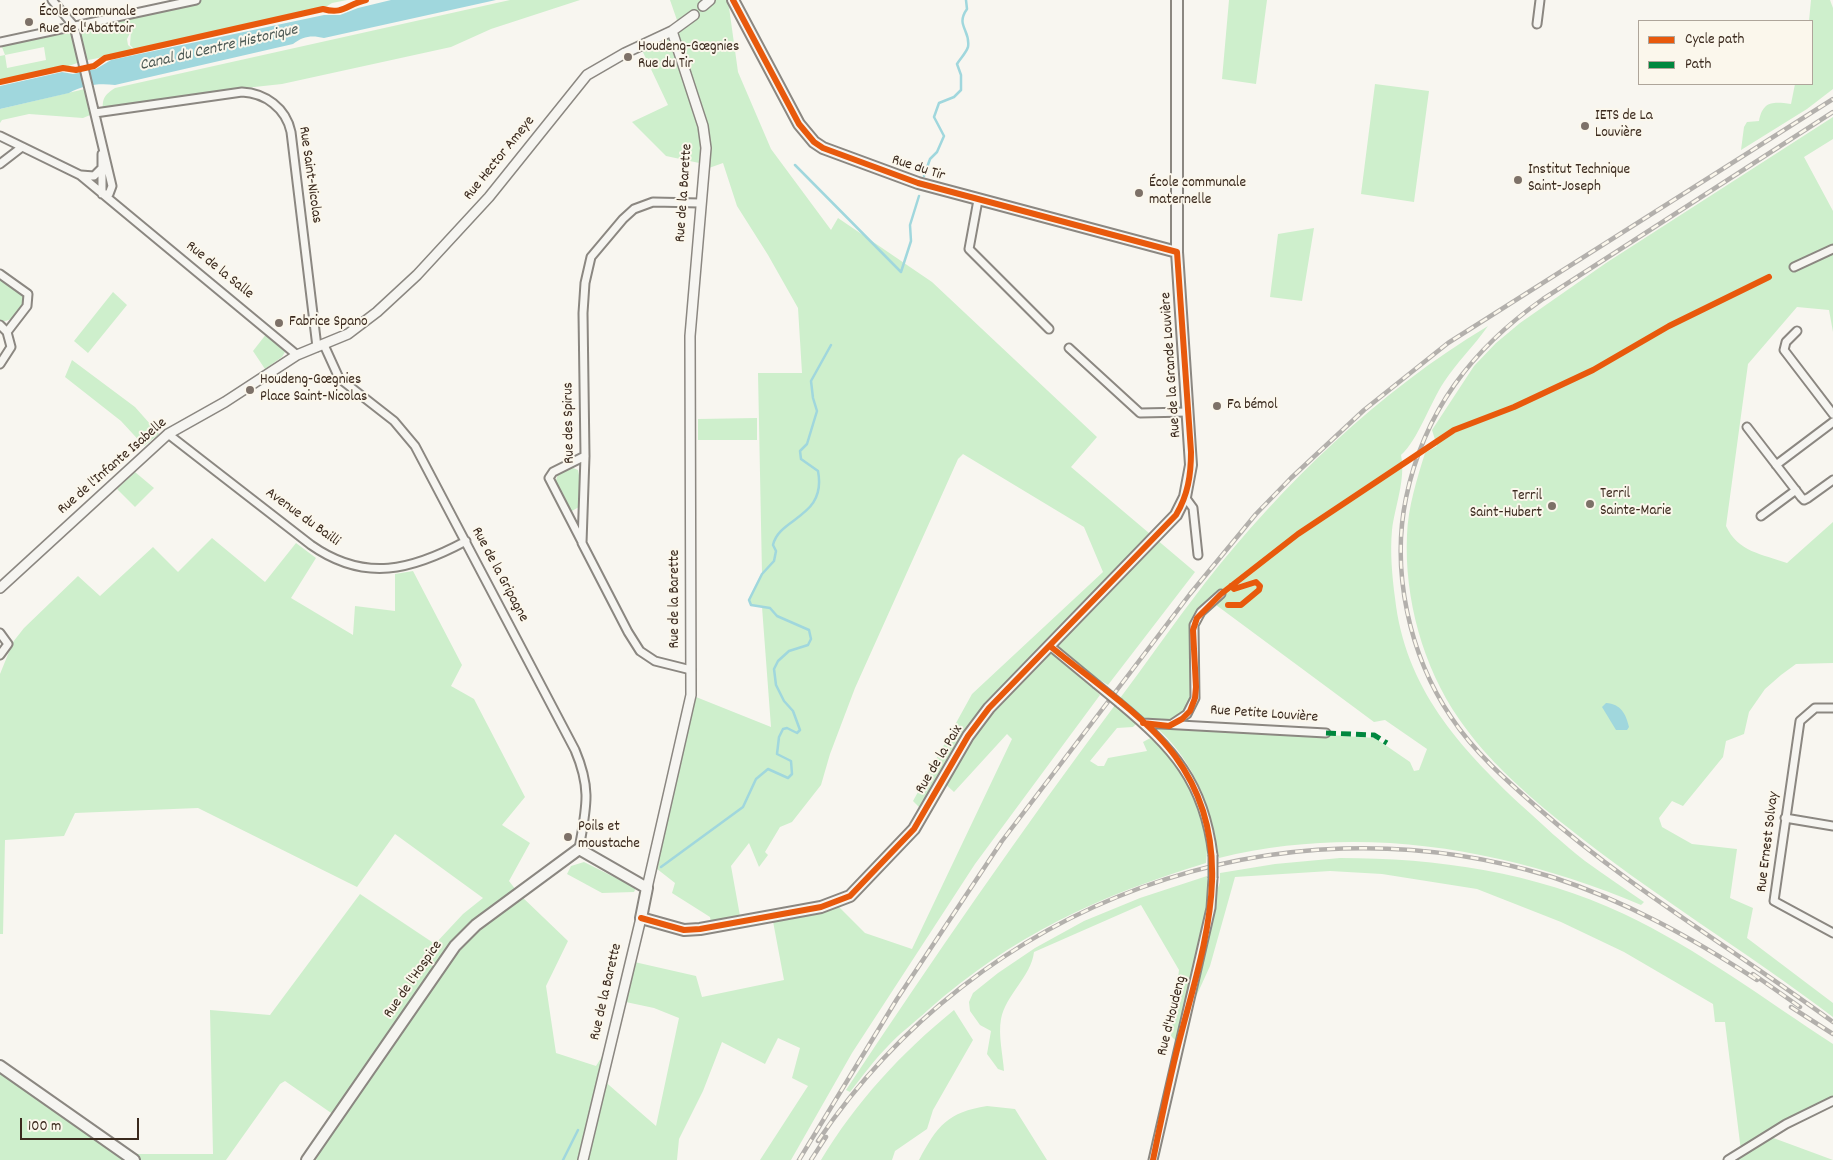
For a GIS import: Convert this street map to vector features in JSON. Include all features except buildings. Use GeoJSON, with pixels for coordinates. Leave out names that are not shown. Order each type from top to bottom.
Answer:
{"type":"FeatureCollection","features":[{"type":"Feature","properties":{"kind":"main road","name":"Rue du Tir"},"geometry":{"type":"LineString","coordinates":[[733,0],[798,124],[814,142],[835,154],[918,183],[1177,252]]}},
{"type":"Feature","properties":{"kind":"main road","name":"Rue de la Grande Louvière"},"geometry":{"type":"LineString","coordinates":[[1177,0],[1177,252],[1188,412],[1190,477]]}},
{"type":"Feature","properties":{"kind":"main road","name":"Rue de la Paix"},"geometry":{"type":"LineString","coordinates":[[641,918],[684,930],[700,929],[821,907],[842,901],[850,896],[914,829],[957,754],[979,721],[1161,533],[1176,515],[1185,498],[1190,477]]}},
{"type":"Feature","properties":{"kind":"main road"},"geometry":{"type":"LineString","coordinates":[[579,849],[647,888]]}},
{"type":"Feature","properties":{"kind":"main road","name":"Rue de l'Hospice"},"geometry":{"type":"LineString","coordinates":[[307,1160],[455,946],[476,925],[579,849]]}},
{"type":"Feature","properties":{"kind":"main road","name":"Rue de la Barette"},"geometry":{"type":"LineString","coordinates":[[641,918],[647,888]]}},
{"type":"Feature","properties":{"kind":"main road"},"geometry":{"type":"LineString","coordinates":[[0,1066],[134,1160]]}},
{"type":"Feature","properties":{"kind":"street"},"geometry":{"type":"LineString","coordinates":[[52,0],[74,26]]}},
{"type":"Feature","properties":{"kind":"street"},"geometry":{"type":"LineString","coordinates":[[0,42],[196,0]]}},
{"type":"Feature","properties":{"kind":"street"},"geometry":{"type":"LineString","coordinates":[[1537,24],[1540,0]]}},
{"type":"Feature","properties":{"kind":"street","name":"Rue Hector Ameye"},"geometry":{"type":"LineString","coordinates":[[320,346],[339,339],[377,312],[417,275],[489,197],[588,75],[625,53],[672,31],[694,15]]}},
{"type":"Feature","properties":{"kind":"street","name":"Rue de la Salle"},"geometry":{"type":"LineString","coordinates":[[74,26],[112,186],[122,209]]}},
{"type":"Feature","properties":{"kind":"street","name":"Rue de la Barette"},"geometry":{"type":"LineString","coordinates":[[647,888],[689,709],[691,670],[690,336],[706,148],[703,126],[672,31]]}},
{"type":"Feature","properties":{"kind":"street","name":"Rue Saint-Nicolas"},"geometry":{"type":"LineString","coordinates":[[95,113],[242,92],[258,93],[276,106],[286,119],[291,132],[320,346]]}},
{"type":"Feature","properties":{"kind":"street"},"geometry":{"type":"LineString","coordinates":[[0,136],[80,175],[102,194],[109,194],[112,186]]}},
{"type":"Feature","properties":{"kind":"street","name":"Rue de la Salle"},"geometry":{"type":"LineString","coordinates":[[102,146],[102,194],[297,355]]}},
{"type":"Feature","properties":{"kind":"street"},"geometry":{"type":"LineString","coordinates":[[0,164],[22,147]]}},
{"type":"Feature","properties":{"kind":"street"},"geometry":{"type":"LineString","coordinates":[[80,175],[94,176],[102,168]]}},
{"type":"Feature","properties":{"kind":"street"},"geometry":{"type":"LineString","coordinates":[[978,200],[968,249],[1049,329]]}},
{"type":"Feature","properties":{"kind":"street","name":"Rue des Spirus"},"geometry":{"type":"LineString","coordinates":[[691,670],[655,661],[640,650],[628,632],[582,543],[585,456],[583,313],[585,283],[591,257],[623,219],[634,209],[653,202],[700,203]]}},
{"type":"Feature","properties":{"kind":"street"},"geometry":{"type":"LineString","coordinates":[[1794,267],[1833,249]]}},
{"type":"Feature","properties":{"kind":"street"},"geometry":{"type":"LineString","coordinates":[[0,274],[28,294],[27,306],[7,332]]}},
{"type":"Feature","properties":{"kind":"street"},"geometry":{"type":"LineString","coordinates":[[0,325],[7,332],[11,347],[0,364]]}},
{"type":"Feature","properties":{"kind":"street"},"geometry":{"type":"LineString","coordinates":[[1797,331],[1786,342],[1784,350],[1833,414]]}},
{"type":"Feature","properties":{"kind":"street","name":"Rue de l'Infante Isabelle"},"geometry":{"type":"LineString","coordinates":[[0,588],[168,434],[224,402],[281,364],[320,346]]}},
{"type":"Feature","properties":{"kind":"street","name":"Rue de la Gripagne"},"geometry":{"type":"LineString","coordinates":[[320,346],[339,378],[394,421],[415,446],[575,750],[584,774],[587,801],[579,849]]}},
{"type":"Feature","properties":{"kind":"street"},"geometry":{"type":"LineString","coordinates":[[1069,348],[1140,413],[1188,412]]}},
{"type":"Feature","properties":{"kind":"street"},"geometry":{"type":"LineString","coordinates":[[1776,465],[1833,422]]}},
{"type":"Feature","properties":{"kind":"street"},"geometry":{"type":"LineString","coordinates":[[1747,426],[1804,500],[1833,480]]}},
{"type":"Feature","properties":{"kind":"street","name":"Avenue du Bailli"},"geometry":{"type":"LineString","coordinates":[[168,434],[311,545],[332,558],[353,566],[379,570],[416,564],[466,541]]}},
{"type":"Feature","properties":{"kind":"street"},"geometry":{"type":"LineString","coordinates":[[582,543],[549,478],[553,472],[585,456]]}},
{"type":"Feature","properties":{"kind":"street"},"geometry":{"type":"LineString","coordinates":[[1761,516],[1796,490]]}},
{"type":"Feature","properties":{"kind":"street"},"geometry":{"type":"LineString","coordinates":[[1185,498],[1193,508],[1198,555]]}},
{"type":"Feature","properties":{"kind":"street","name":"Rue Petite Louvière"},"geometry":{"type":"LineString","coordinates":[[1169,726],[1185,716],[1192,708],[1195,698],[1194,625],[1200,612],[1221,594]]}},
{"type":"Feature","properties":{"kind":"street"},"geometry":{"type":"LineString","coordinates":[[0,633],[8,644],[0,655]]}},
{"type":"Feature","properties":{"kind":"street","name":"Rue d'Houdeng"},"geometry":{"type":"LineString","coordinates":[[1050,646],[1143,723],[1175,756],[1196,792],[1209,826],[1213,855],[1211,908],[1153,1160]]}},
{"type":"Feature","properties":{"kind":"street","name":"Rue Ernest Solvay"},"geometry":{"type":"LineString","coordinates":[[1833,708],[1815,708],[1800,721],[1774,901],[1833,934]]}},
{"type":"Feature","properties":{"kind":"street","name":"Rue Petite Louvière"},"geometry":{"type":"LineString","coordinates":[[1143,723],[1169,726],[1190,725],[1326,733]]}},
{"type":"Feature","properties":{"kind":"street"},"geometry":{"type":"LineString","coordinates":[[1785,818],[1833,826]]}},
{"type":"Feature","properties":{"kind":"street","name":"Rue de la Barette"},"geometry":{"type":"LineString","coordinates":[[583,1160],[641,918]]}},
{"type":"Feature","properties":{"kind":"street"},"geometry":{"type":"LineString","coordinates":[[1728,1160],[1786,1124],[1833,1101]]}},
{"type":"Feature","properties":{"kind":"green space"},"geometry":{"type":"Polygon","coordinates":[[[196,0],[347,0],[332,3],[324,8],[136,51],[130,45],[131,31],[127,39],[128,45],[135,51],[83,61],[63,68],[0,82],[0,56],[5,55],[0,42],[196,0]],[[44,47],[5,55],[7,68],[46,60],[44,47]]]}},
{"type":"Feature","properties":{"kind":"green space"},"geometry":{"type":"Polygon","coordinates":[[[510,0],[580,0],[491,29],[451,47],[282,84],[245,88],[242,92],[103,112],[104,98],[115,88],[510,0]]]}},
{"type":"Feature","properties":{"kind":"green space"},"geometry":{"type":"Polygon","coordinates":[[[670,0],[728,0],[738,72],[771,149],[831,230],[838,218],[932,282],[1097,437],[1071,467],[1195,572],[1108,685],[1064,658],[1100,695],[975,864],[852,1053],[791,1160],[760,1160],[808,1086],[792,1078],[800,1048],[778,1038],[765,1064],[722,1042],[703,1091],[679,1139],[677,1160],[307,1160],[337,1117],[285,1081],[280,1084],[226,1160],[0,1160],[0,1066],[125,1154],[213,1154],[210,1010],[270,1015],[360,894],[435,944],[463,914],[483,898],[395,834],[357,887],[198,808],[75,813],[64,836],[5,840],[3,934],[0,934],[0,674],[13,642],[24,628],[78,576],[100,596],[153,547],[178,572],[212,538],[265,582],[296,543],[316,558],[291,598],[353,635],[355,606],[395,611],[395,574],[413,571],[462,665],[451,686],[474,699],[525,797],[502,825],[530,843],[509,881],[519,894],[568,941],[546,986],[556,1053],[596,1066],[610,1044],[602,1079],[656,1126],[679,1018],[654,1008],[621,1001],[630,961],[696,976],[702,997],[784,980],[772,916],[835,903],[865,933],[912,949],[1012,739],[1007,734],[954,792],[942,781],[924,812],[913,801],[972,694],[1103,572],[1084,527],[963,454],[958,459],[855,688],[830,754],[821,785],[792,822],[780,827],[765,852],[768,855],[759,867],[749,843],[731,866],[740,916],[711,922],[710,917],[672,893],[675,883],[652,865],[691,695],[771,727],[762,607],[751,605],[749,600],[762,574],[758,373],[802,373],[798,308],[737,206],[723,163],[709,168],[704,164],[666,156],[632,122],[668,105],[640,46],[679,26],[670,0]]]}},
{"type":"Feature","properties":{"kind":"green space"},"geometry":{"type":"Polygon","coordinates":[[[1229,0],[1267,0],[1256,84],[1222,79],[1229,0]]]}},
{"type":"Feature","properties":{"kind":"green space"},"geometry":{"type":"Polygon","coordinates":[[[1811,0],[1830,0],[1833,8],[1833,89],[1807,109],[1741,150],[1744,127],[1747,122],[1759,121],[1763,109],[1770,104],[1791,104],[1795,85],[1813,85],[1813,20],[1809,20],[1811,0]]]}},
{"type":"Feature","properties":{"kind":"green space"},"geometry":{"type":"Polygon","coordinates":[[[1375,84],[1429,91],[1414,202],[1361,194],[1375,84]]]}},
{"type":"Feature","properties":{"kind":"green space"},"geometry":{"type":"Polygon","coordinates":[[[89,88],[95,113],[83,118],[29,114],[2,120],[0,123],[0,109],[89,88]]]}},
{"type":"Feature","properties":{"kind":"green space","name":"Terril Sainte-Marie"},"geometry":{"type":"Polygon","coordinates":[[[1833,117],[1833,139],[1804,157],[1833,211],[1833,332],[1829,310],[1797,307],[1748,364],[1726,526],[1731,535],[1744,547],[1787,563],[1833,522],[1833,663],[1796,664],[1765,689],[1749,712],[1744,734],[1726,741],[1723,757],[1683,806],[1672,801],[1659,818],[1662,827],[1692,844],[1737,849],[1730,898],[1753,908],[1747,938],[1833,1003],[1833,1017],[1632,876],[1566,826],[1508,776],[1482,749],[1446,699],[1426,655],[1418,631],[1409,583],[1407,535],[1411,504],[1425,453],[1437,446],[1432,430],[1474,366],[1496,343],[1520,323],[1606,263],[1833,117]]]}},
{"type":"Feature","properties":{"kind":"green space"},"geometry":{"type":"Polygon","coordinates":[[[1314,228],[1302,301],[1270,297],[1278,234],[1314,228]]]}},
{"type":"Feature","properties":{"kind":"green space"},"geometry":{"type":"Polygon","coordinates":[[[0,278],[20,291],[25,299],[22,308],[16,315],[4,321],[0,321],[0,278]]]}},
{"type":"Feature","properties":{"kind":"green space"},"geometry":{"type":"Polygon","coordinates":[[[113,292],[127,305],[88,353],[74,341],[113,292]]]}},
{"type":"Feature","properties":{"kind":"green space"},"geometry":{"type":"Polygon","coordinates":[[[1488,326],[1444,382],[1413,440],[1401,455],[1401,483],[1392,530],[1391,547],[1394,589],[1401,630],[1410,660],[1423,688],[1439,714],[1477,761],[1522,806],[1569,848],[1644,902],[1641,905],[1590,885],[1539,869],[1487,856],[1434,847],[1380,843],[1327,843],[1273,848],[1219,858],[1212,822],[1200,788],[1182,757],[1158,729],[1189,726],[1375,738],[1410,762],[1414,771],[1419,770],[1427,749],[1385,720],[1374,722],[1212,602],[1197,618],[1195,698],[1177,722],[1140,720],[1133,727],[1117,728],[1090,761],[1098,766],[1104,766],[1108,758],[1147,751],[1143,742],[1156,735],[1175,756],[1209,826],[1206,863],[1129,889],[1093,904],[1025,939],[992,960],[928,1010],[883,1051],[850,1092],[846,1090],[944,944],[1045,800],[1182,613],[1235,546],[1300,475],[1371,410],[1448,352],[1488,326]]]}},
{"type":"Feature","properties":{"kind":"green space"},"geometry":{"type":"Polygon","coordinates":[[[267,333],[282,346],[285,352],[282,357],[265,369],[253,351],[267,333]]]}},
{"type":"Feature","properties":{"kind":"green space"},"geometry":{"type":"Polygon","coordinates":[[[72,360],[135,407],[159,434],[144,446],[121,421],[65,377],[72,360]]]}},
{"type":"Feature","properties":{"kind":"green space"},"geometry":{"type":"Polygon","coordinates":[[[757,418],[757,440],[698,440],[698,419],[757,418]]]}},
{"type":"Feature","properties":{"kind":"green space"},"geometry":{"type":"Polygon","coordinates":[[[571,467],[578,470],[579,475],[579,507],[570,512],[555,483],[558,474],[571,467]]]}},
{"type":"Feature","properties":{"kind":"green space"},"geometry":{"type":"Polygon","coordinates":[[[135,472],[154,488],[135,507],[117,489],[135,472]]]}},
{"type":"Feature","properties":{"kind":"green space"},"geometry":{"type":"Polygon","coordinates":[[[1340,858],[1413,861],[1485,870],[1521,878],[1556,888],[1624,914],[1678,943],[1730,975],[1833,1044],[1833,1101],[1768,1136],[1833,1160],[1728,1160],[1741,1151],[1725,1022],[1715,1022],[1713,1004],[1624,952],[1561,922],[1477,889],[1382,874],[1330,871],[1235,877],[1210,966],[1185,1021],[1179,1044],[1171,1036],[1179,970],[1141,905],[1034,952],[1028,970],[1008,1002],[1001,1019],[1000,1038],[1004,1071],[998,1069],[987,1054],[991,1031],[980,1025],[970,1011],[969,1002],[973,993],[998,973],[1035,948],[1084,921],[1140,898],[1207,876],[1211,907],[1220,882],[1220,873],[1275,864],[1340,858]]]}},
{"type":"Feature","properties":{"kind":"green space"},"geometry":{"type":"Polygon","coordinates":[[[584,862],[636,888],[634,892],[602,893],[567,874],[571,866],[584,862]]]}},
{"type":"Feature","properties":{"kind":"green space"},"geometry":{"type":"Polygon","coordinates":[[[954,1010],[973,1040],[933,1110],[927,1129],[895,1151],[892,1160],[821,1160],[864,1098],[916,1043],[954,1010]]]}},
{"type":"Feature","properties":{"kind":"green space"},"geometry":{"type":"Polygon","coordinates":[[[987,1106],[1015,1109],[1047,1160],[919,1160],[932,1138],[945,1122],[962,1112],[987,1106]]]}},
{"type":"Feature","properties":{"kind":"water","name":"Canal du Centre Historique"},"geometry":{"type":"Polygon","coordinates":[[[391,0],[496,0],[324,38],[308,37],[300,39],[293,44],[115,85],[86,86],[69,93],[0,109],[0,86],[62,72],[73,74],[96,69],[111,60],[324,15],[340,15],[358,8],[391,0]]]}},
{"type":"Feature","properties":{"kind":"water"},"geometry":{"type":"Polygon","coordinates":[[[1606,703],[1615,705],[1622,711],[1629,727],[1627,730],[1616,730],[1602,707],[1606,703]]]}},
{"type":"Feature","properties":{"kind":"waterway"},"geometry":{"type":"LineString","coordinates":[[924,176],[930,159],[937,152],[944,136],[934,117],[939,103],[954,97],[961,90],[961,75],[957,64],[968,47],[963,24],[967,9],[966,0]]}},
{"type":"Feature","properties":{"kind":"waterway"},"geometry":{"type":"LineString","coordinates":[[795,165],[901,272],[911,241],[910,225],[919,196]]}},
{"type":"Feature","properties":{"kind":"waterway"},"geometry":{"type":"LineString","coordinates":[[661,867],[743,807],[756,779],[768,769],[788,778],[792,774],[791,761],[777,754],[779,737],[783,729],[787,728],[797,733],[800,730],[793,711],[784,701],[776,685],[774,669],[778,661],[789,651],[808,645],[811,639],[809,630],[777,616],[770,608],[751,605],[749,600],[762,574],[774,561],[776,551],[773,545],[777,536],[809,508],[816,498],[819,487],[818,471],[801,459],[800,451],[807,444],[817,411],[811,381],[831,345]]}},
{"type":"Feature","properties":{"kind":"waterway"},"geometry":{"type":"LineString","coordinates":[[563,1160],[578,1130]]}},
{"type":"Feature","properties":{"kind":"railway"},"geometry":{"type":"LineString","coordinates":[[799,1160],[897,999],[1002,841],[1190,594],[1256,514],[1291,478],[1364,410],[1448,343],[1833,99]]}},
{"type":"Feature","properties":{"kind":"railway"},"geometry":{"type":"LineString","coordinates":[[1833,112],[1543,299],[1517,318],[1494,339],[1473,361],[1455,385],[1425,437],[1414,467],[1406,498],[1401,554],[1407,612],[1414,640],[1424,667],[1436,693],[1451,717],[1480,754],[1538,808],[1609,865],[1833,1022]]}},
{"type":"Feature","properties":{"kind":"railway"},"geometry":{"type":"LineString","coordinates":[[818,1141],[884,1058],[961,987],[1048,930],[1142,888],[1241,860],[1343,848],[1448,854],[1552,877],[1606,897],[1658,922],[1757,980]]}},
{"type":"Feature","properties":{"kind":"railway"},"geometry":{"type":"LineString","coordinates":[[1753,974],[1800,1007]]}},
{"type":"Feature","properties":{"kind":"railway"},"geometry":{"type":"LineString","coordinates":[[1791,1007],[1833,1034]]}},
{"type":"Feature","properties":{"kind":"railway"},"geometry":{"type":"LineString","coordinates":[[811,1160],[826,1137]]}},
{"type":"Feature","properties":{"kind":"marked path"},"geometry":{"type":"LineString","coordinates":[[1326,733],[1374,735],[1387,743]]}},
{"type":"Feature","properties":{"kind":"cycle path"},"geometry":{"type":"LineString","coordinates":[[0,82],[63,68],[76,70],[94,66],[105,58],[323,9],[341,10],[366,0]]}},
{"type":"Feature","properties":{"kind":"cycle path"},"geometry":{"type":"LineString","coordinates":[[641,918],[684,930],[700,929],[821,907],[850,896],[914,829],[968,736],[989,708],[1176,515],[1186,492],[1190,469],[1191,452],[1177,252],[918,183],[823,148],[814,142],[799,124],[733,0]]}},
{"type":"Feature","properties":{"kind":"cycle path"},"geometry":{"type":"LineString","coordinates":[[1143,723],[1169,726],[1182,719],[1190,711],[1195,698],[1196,687],[1193,630],[1197,618],[1221,594],[1298,534],[1454,430],[1514,407],[1593,370],[1669,326],[1769,277]]}},
{"type":"Feature","properties":{"kind":"cycle path"},"geometry":{"type":"LineString","coordinates":[[1228,605],[1241,605],[1259,590],[1260,586],[1256,582],[1234,589],[1231,586]]}},
{"type":"Feature","properties":{"kind":"cycle path"},"geometry":{"type":"LineString","coordinates":[[1050,646],[1133,712],[1163,741],[1175,756],[1195,790],[1207,825],[1212,860],[1211,896],[1206,932],[1172,1071],[1153,1160]]}},
{"type":"Feature","properties":{"kind":"place","name":"École communale Rue de l'Abattoir"},"geometry":{"type":"Point","coordinates":[29,22]}},
{"type":"Feature","properties":{"kind":"place","name":"Houdeng-Gœgnies Rue du Tir"},"geometry":{"type":"Point","coordinates":[628,57]}},
{"type":"Feature","properties":{"kind":"place","name":"IETS de La Louvière"},"geometry":{"type":"Point","coordinates":[1585,126]}},
{"type":"Feature","properties":{"kind":"place","name":"Institut Technique Saint-Joseph"},"geometry":{"type":"Point","coordinates":[1518,180]}},
{"type":"Feature","properties":{"kind":"place","name":"École communale maternelle"},"geometry":{"type":"Point","coordinates":[1139,193]}},
{"type":"Feature","properties":{"kind":"place","name":"Fabrice Spano"},"geometry":{"type":"Point","coordinates":[279,323]}},
{"type":"Feature","properties":{"kind":"place","name":"Houdeng-Gœgnies Place Saint-Nicolas"},"geometry":{"type":"Point","coordinates":[250,390]}},
{"type":"Feature","properties":{"kind":"place","name":"Fa bémol"},"geometry":{"type":"Point","coordinates":[1217,406]}},
{"type":"Feature","properties":{"kind":"place","name":"Terril Sainte-Marie"},"geometry":{"type":"Point","coordinates":[1590,504]}},
{"type":"Feature","properties":{"kind":"place","name":"Terril Saint-Hubert"},"geometry":{"type":"Point","coordinates":[1552,506]}},
{"type":"Feature","properties":{"kind":"place","name":"Poils et moustache"},"geometry":{"type":"Point","coordinates":[568,837]}}]}
